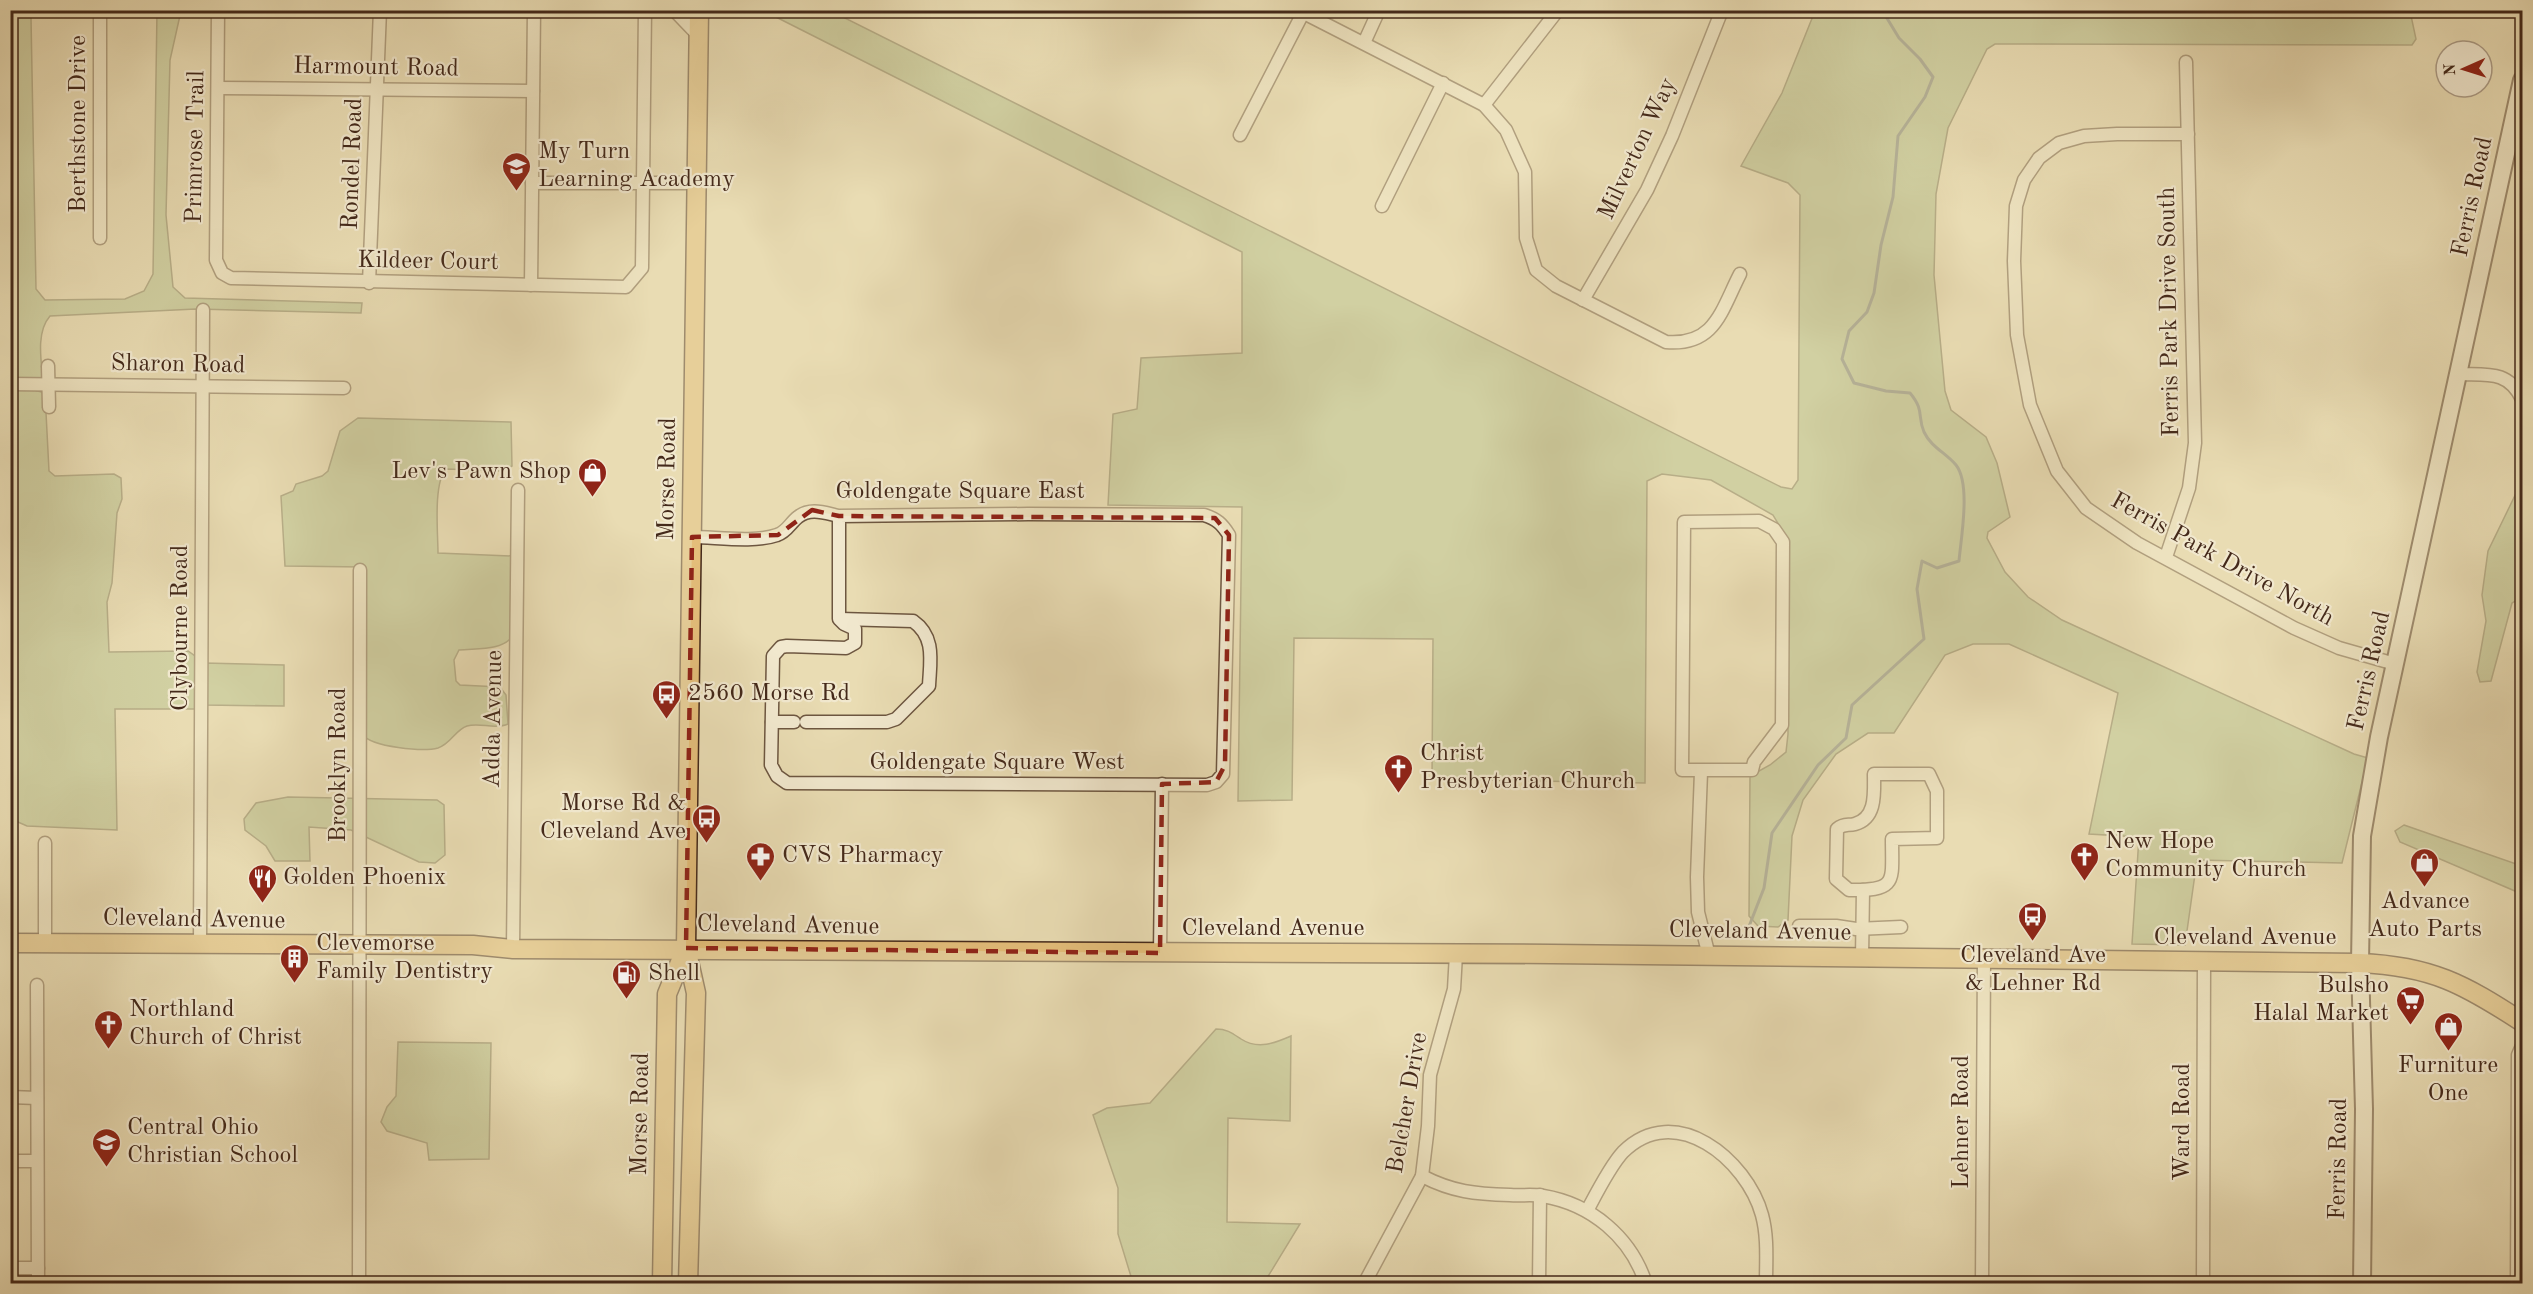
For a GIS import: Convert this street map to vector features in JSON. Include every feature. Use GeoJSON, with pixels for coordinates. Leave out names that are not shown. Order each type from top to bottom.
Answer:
{"type":"FeatureCollection","features":[{"type":"Feature","properties":{"kind":"main road","name":"Morse Road"},"geometry":{"type":"LineString","coordinates":[[688,1284],[696,993],[686,948],[699,10]]}},
{"type":"Feature","properties":{"kind":"main road","name":"Ferris Road"},"geometry":{"type":"LineString","coordinates":[[2362,1284],[2364,1072],[2360,963],[2362,836],[2371,778],[2523,80]]}},
{"type":"Feature","properties":{"kind":"main road","name":"Cleveland Avenue"},"geometry":{"type":"LineString","coordinates":[[10,942],[473,945],[513,949],[686,948],[2360,963],[2414,968],[2438,975],[2474,992],[2523,1022]]}},
{"type":"Feature","properties":{"kind":"main road","name":"Morse Road"},"geometry":{"type":"LineString","coordinates":[[662,1284],[667,993],[686,948]]}},
{"type":"Feature","properties":{"kind":"main road"},"geometry":{"type":"LineString","coordinates":[[663,1247],[668,1284]]}},
{"type":"Feature","properties":{"kind":"street","name":"Berthstone Drive"},"geometry":{"type":"LineString","coordinates":[[100,10],[100,238]]}},
{"type":"Feature","properties":{"kind":"street","name":"Primrose Trail"},"geometry":{"type":"LineString","coordinates":[[218,10],[216,260],[222,273],[231,278]]}},
{"type":"Feature","properties":{"kind":"street","name":"Rondel Road"},"geometry":{"type":"LineString","coordinates":[[369,283],[380,10]]}},
{"type":"Feature","properties":{"kind":"street"},"geometry":{"type":"LineString","coordinates":[[531,285],[534,10]]}},
{"type":"Feature","properties":{"kind":"street"},"geometry":{"type":"LineString","coordinates":[[644,183],[645,10]]}},
{"type":"Feature","properties":{"kind":"street"},"geometry":{"type":"LineString","coordinates":[[674,10],[698,35]]}},
{"type":"Feature","properties":{"kind":"street"},"geometry":{"type":"LineString","coordinates":[[1364,43],[1379,10]]}},
{"type":"Feature","properties":{"kind":"street"},"geometry":{"type":"LineString","coordinates":[[1484,105],[1558,10]]}},
{"type":"Feature","properties":{"kind":"street","name":"Milverton Way"},"geometry":{"type":"LineString","coordinates":[[1583,300],[1652,179],[1672,136],[1722,10]]}},
{"type":"Feature","properties":{"kind":"street"},"geometry":{"type":"LineString","coordinates":[[1240,135],[1301,12],[1484,105],[1506,130],[1525,172],[1526,238],[1536,270],[1556,286],[1666,342],[1684,343],[1701,337],[1714,326],[1740,274]]}},
{"type":"Feature","properties":{"kind":"street","name":"Ferris Park Drive South"},"geometry":{"type":"LineString","coordinates":[[2166,557],[2189,488],[2195,443],[2186,62]]}},
{"type":"Feature","properties":{"kind":"street"},"geometry":{"type":"LineString","coordinates":[[1382,206],[1443,83]]}},
{"type":"Feature","properties":{"kind":"street","name":"Harmount Road"},"geometry":{"type":"LineString","coordinates":[[219,88],[533,92]]}},
{"type":"Feature","properties":{"kind":"street","name":"Ferris Park Drive North"},"geometry":{"type":"LineString","coordinates":[[2188,134],[2084,136],[2059,143],[2039,158],[2024,180],[2016,206],[2014,261],[2017,335],[2030,405],[2057,471],[2086,508],[2137,543],[2321,640],[2339,648],[2396,664]]}},
{"type":"Feature","properties":{"kind":"street"},"geometry":{"type":"LineString","coordinates":[[532,183],[695,183]]}},
{"type":"Feature","properties":{"kind":"street","name":"Kildeer Court"},"geometry":{"type":"LineString","coordinates":[[231,278],[369,283],[626,287],[642,268],[644,183]]}},
{"type":"Feature","properties":{"kind":"street","name":"Clybourne Road"},"geometry":{"type":"LineString","coordinates":[[200,945],[203,310]]}},
{"type":"Feature","properties":{"kind":"street"},"geometry":{"type":"LineString","coordinates":[[48,366],[49,407]]}},
{"type":"Feature","properties":{"kind":"street"},"geometry":{"type":"LineString","coordinates":[[2459,374],[2494,375],[2506,379],[2517,387],[2523,399]]}},
{"type":"Feature","properties":{"kind":"street","name":"Sharon Road"},"geometry":{"type":"LineString","coordinates":[[10,384],[344,388]]}},
{"type":"Feature","properties":{"kind":"street","name":"Adda Avenue"},"geometry":{"type":"LineString","coordinates":[[513,949],[518,490]]}},
{"type":"Feature","properties":{"kind":"street","name":"Goldengate Square East"},"geometry":{"type":"LineString","coordinates":[[692,537],[760,538],[778,535],[791,527],[798,517],[812,510],[839,516],[1017,514],[1204,515],[1215,518],[1223,525],[1228,535],[1225,765],[1223,774],[1216,782],[1207,785]]}},
{"type":"Feature","properties":{"kind":"street"},"geometry":{"type":"LineString","coordinates":[[839,516],[839,619],[855,629],[855,643],[851,646],[787,646],[776,651],[773,656],[772,722],[887,722],[896,719],[929,686],[930,643],[921,627],[914,621],[839,619]]}},
{"type":"Feature","properties":{"kind":"street"},"geometry":{"type":"LineString","coordinates":[[1759,521],[1774,529],[1783,542],[1782,725],[1754,762],[1752,770],[1701,772],[1682,770],[1684,522],[1759,521]]}},
{"type":"Feature","properties":{"kind":"street","name":"Brooklyn Road"},"geometry":{"type":"LineString","coordinates":[[359,1284],[360,570]]}},
{"type":"Feature","properties":{"kind":"street","name":"Goldengate Square West"},"geometry":{"type":"LineString","coordinates":[[772,722],[771,765],[777,776],[787,783],[1207,785]]}},
{"type":"Feature","properties":{"kind":"street"},"geometry":{"type":"LineString","coordinates":[[1701,772],[1698,900],[1709,956]]}},
{"type":"Feature","properties":{"kind":"street"},"geometry":{"type":"LineString","coordinates":[[1874,774],[1929,774],[1937,791],[1937,838],[1892,839],[1892,879],[1886,886],[1863,890],[1849,890],[1836,879],[1838,829],[1844,824],[1856,824],[1870,813],[1874,802],[1874,774]]}},
{"type":"Feature","properties":{"kind":"street"},"geometry":{"type":"LineString","coordinates":[[1160,953],[1162,784]]}},
{"type":"Feature","properties":{"kind":"street"},"geometry":{"type":"LineString","coordinates":[[45,843],[45,943]]}},
{"type":"Feature","properties":{"kind":"street"},"geometry":{"type":"LineString","coordinates":[[1862,958],[1863,890]]}},
{"type":"Feature","properties":{"kind":"street"},"geometry":{"type":"LineString","coordinates":[[1799,926],[1863,929],[1901,927]]}},
{"type":"Feature","properties":{"kind":"street","name":"Belcher Drive"},"geometry":{"type":"LineString","coordinates":[[1364,1284],[1422,1176],[1428,1126],[1430,1075],[1454,989],[1456,954]]}},
{"type":"Feature","properties":{"kind":"street","name":"Lehner Road"},"geometry":{"type":"LineString","coordinates":[[1982,1284],[1984,959]]}},
{"type":"Feature","properties":{"kind":"street","name":"Ward Road"},"geometry":{"type":"LineString","coordinates":[[2203,1284],[2204,962]]}},
{"type":"Feature","properties":{"kind":"street"},"geometry":{"type":"LineString","coordinates":[[37,985],[38,1284]]}},
{"type":"Feature","properties":{"kind":"street"},"geometry":{"type":"LineString","coordinates":[[2517,1284],[2518,1055],[2523,1046]]}},
{"type":"Feature","properties":{"kind":"street"},"geometry":{"type":"LineString","coordinates":[[10,1097],[37,1098]]}},
{"type":"Feature","properties":{"kind":"street"},"geometry":{"type":"LineString","coordinates":[[1587,1211],[1623,1152],[1644,1138],[1668,1132],[1691,1135],[1712,1145],[1745,1178],[1762,1215],[1766,1245],[1766,1284]]}},
{"type":"Feature","properties":{"kind":"street"},"geometry":{"type":"LineString","coordinates":[[10,1161],[37,1161]]}},
{"type":"Feature","properties":{"kind":"street"},"geometry":{"type":"LineString","coordinates":[[1422,1176],[1445,1188],[1482,1195],[1540,1195],[1562,1200],[1587,1211],[1615,1232],[1630,1249],[1641,1267],[1646,1284]]}},
{"type":"Feature","properties":{"kind":"street"},"geometry":{"type":"LineString","coordinates":[[1539,1284],[1540,1195]]}},
{"type":"Feature","properties":{"kind":"street"},"geometry":{"type":"LineString","coordinates":[[10,1268],[38,1268]]}},
{"type":"Feature","properties":{"kind":"highlighted area"},"geometry":{"type":"Polygon","coordinates":[[[812,510],[839,516],[1215,518],[1229,535],[1225,765],[1216,782],[1162,784],[1160,953],[686,948],[692,537],[778,535],[812,510]]]}},
{"type":"Feature","properties":{"kind":"green space"},"geometry":{"type":"Polygon","coordinates":[[[11,11],[27,11],[31,18],[36,289],[45,300],[125,299],[144,291],[153,274],[157,11],[181,11],[170,60],[166,215],[173,287],[185,298],[362,303],[361,313],[196,309],[50,316],[41,338],[43,380],[11,380],[11,11]]]}},
{"type":"Feature","properties":{"kind":"green space"},"geometry":{"type":"Polygon","coordinates":[[[764,11],[831,11],[1781,487],[1792,489],[1798,480],[1800,195],[1788,183],[1741,166],[1782,93],[1815,11],[2410,11],[2416,39],[2412,45],[1995,44],[1987,49],[1948,128],[1936,194],[1934,275],[1945,391],[1951,410],[1986,437],[1997,463],[2010,517],[1988,532],[1987,538],[2005,572],[2028,597],[2062,620],[2354,754],[2368,758],[2342,863],[2197,860],[2185,945],[2132,944],[2139,837],[2089,834],[2118,693],[2009,644],[1973,644],[1945,655],[1894,733],[1868,733],[1836,754],[1803,800],[1792,836],[1788,920],[1778,927],[1758,926],[1749,916],[1750,776],[1770,765],[1786,752],[1788,734],[1786,537],[1773,515],[1711,480],[1662,474],[1647,481],[1645,783],[1432,779],[1433,639],[1294,638],[1292,800],[1238,801],[1242,507],[1108,505],[1113,414],[1137,409],[1141,358],[1242,353],[1242,252],[764,11]]]}},
{"type":"Feature","properties":{"kind":"green space"},"geometry":{"type":"Polygon","coordinates":[[[11,390],[34,390],[45,393],[49,471],[55,476],[114,474],[121,478],[122,499],[117,513],[112,583],[107,602],[109,652],[188,651],[195,656],[197,709],[115,709],[117,830],[27,826],[11,819],[11,390]]]}},
{"type":"Feature","properties":{"kind":"green space"},"geometry":{"type":"Polygon","coordinates":[[[358,418],[511,422],[512,466],[503,471],[446,469],[439,485],[437,509],[438,553],[513,556],[513,636],[496,646],[459,650],[454,660],[456,681],[460,685],[500,687],[506,695],[508,724],[467,726],[442,746],[431,749],[410,749],[376,743],[363,735],[363,567],[285,566],[281,496],[293,491],[296,484],[322,476],[328,471],[340,431],[358,418]]]}},
{"type":"Feature","properties":{"kind":"green space"},"geometry":{"type":"Polygon","coordinates":[[[2522,481],[2522,597],[2512,603],[2491,681],[2480,682],[2477,672],[2486,621],[2482,595],[2488,551],[2522,481]]]}},
{"type":"Feature","properties":{"kind":"green space"},"geometry":{"type":"Polygon","coordinates":[[[204,663],[284,665],[284,706],[204,705],[204,663]]]}},
{"type":"Feature","properties":{"kind":"green space"},"geometry":{"type":"Polygon","coordinates":[[[288,797],[437,800],[444,805],[445,855],[435,863],[419,862],[351,830],[309,827],[310,861],[275,861],[266,846],[245,830],[244,819],[256,803],[288,797]]]}},
{"type":"Feature","properties":{"kind":"green space"},"geometry":{"type":"Polygon","coordinates":[[[2404,825],[2522,866],[2522,894],[2400,842],[2395,831],[2404,825]]]}},
{"type":"Feature","properties":{"kind":"green space"},"geometry":{"type":"Polygon","coordinates":[[[1216,1029],[1260,1045],[1291,1036],[1290,1121],[1228,1118],[1227,1222],[1300,1224],[1264,1283],[1133,1283],[1118,1234],[1118,1188],[1093,1115],[1107,1108],[1150,1103],[1216,1029]]]}},
{"type":"Feature","properties":{"kind":"green space"},"geometry":{"type":"Polygon","coordinates":[[[398,1042],[491,1043],[489,1159],[429,1160],[427,1143],[387,1131],[381,1122],[387,1107],[396,1096],[398,1042]]]}},
{"type":"Feature","properties":{"kind":"waterway"},"geometry":{"type":"LineString","coordinates":[[1748,929],[1764,888],[1772,833],[1818,765],[1846,738],[1852,705],[1924,639],[1917,589],[1922,561],[1937,568],[1959,561],[1964,498],[1961,474],[1956,465],[1927,437],[1922,426],[1918,404],[1910,393],[1886,391],[1854,383],[1842,359],[1849,331],[1867,312],[1874,293],[1881,245],[1893,197],[1898,136],[1925,97],[1933,77],[1920,59],[1899,38],[1882,10]]}},
{"type":"Feature","properties":{"kind":"place","name":"My Turn Learning Academy"},"geometry":{"type":"Point","coordinates":[517,192]}},
{"type":"Feature","properties":{"kind":"place","name":"Lev's Pawn Shop"},"geometry":{"type":"Point","coordinates":[592,498]}},
{"type":"Feature","properties":{"kind":"place","name":"2560 Morse Rd"},"geometry":{"type":"Point","coordinates":[667,720]}},
{"type":"Feature","properties":{"kind":"place","name":"Christ Presbyterian Church"},"geometry":{"type":"Point","coordinates":[1399,794]}},
{"type":"Feature","properties":{"kind":"place","name":"Morse Rd & Cleveland Ave"},"geometry":{"type":"Point","coordinates":[707,844]}},
{"type":"Feature","properties":{"kind":"place","name":"CVS Pharmacy"},"geometry":{"type":"Point","coordinates":[761,882]}},
{"type":"Feature","properties":{"kind":"place","name":"New Hope Community Church"},"geometry":{"type":"Point","coordinates":[2084,882]}},
{"type":"Feature","properties":{"kind":"place","name":"Advance Auto Parts"},"geometry":{"type":"Point","coordinates":[2425,888]}},
{"type":"Feature","properties":{"kind":"place","name":"Golden Phoenix"},"geometry":{"type":"Point","coordinates":[262,904]}},
{"type":"Feature","properties":{"kind":"place","name":"Cleveland Ave & Lehner Rd"},"geometry":{"type":"Point","coordinates":[2033,942]}},
{"type":"Feature","properties":{"kind":"place","name":"Clevemorse Family Dentistry"},"geometry":{"type":"Point","coordinates":[295,984]}},
{"type":"Feature","properties":{"kind":"place","name":"Shell"},"geometry":{"type":"Point","coordinates":[627,1000]}},
{"type":"Feature","properties":{"kind":"place","name":"Bulsho Halal Market"},"geometry":{"type":"Point","coordinates":[2410,1026]}},
{"type":"Feature","properties":{"kind":"place","name":"Northland Church of Christ"},"geometry":{"type":"Point","coordinates":[108,1050]}},
{"type":"Feature","properties":{"kind":"place","name":"Furniture One"},"geometry":{"type":"Point","coordinates":[2448,1052]}},
{"type":"Feature","properties":{"kind":"place","name":"Central Ohio Christian School"},"geometry":{"type":"Point","coordinates":[106,1168]}}]}
